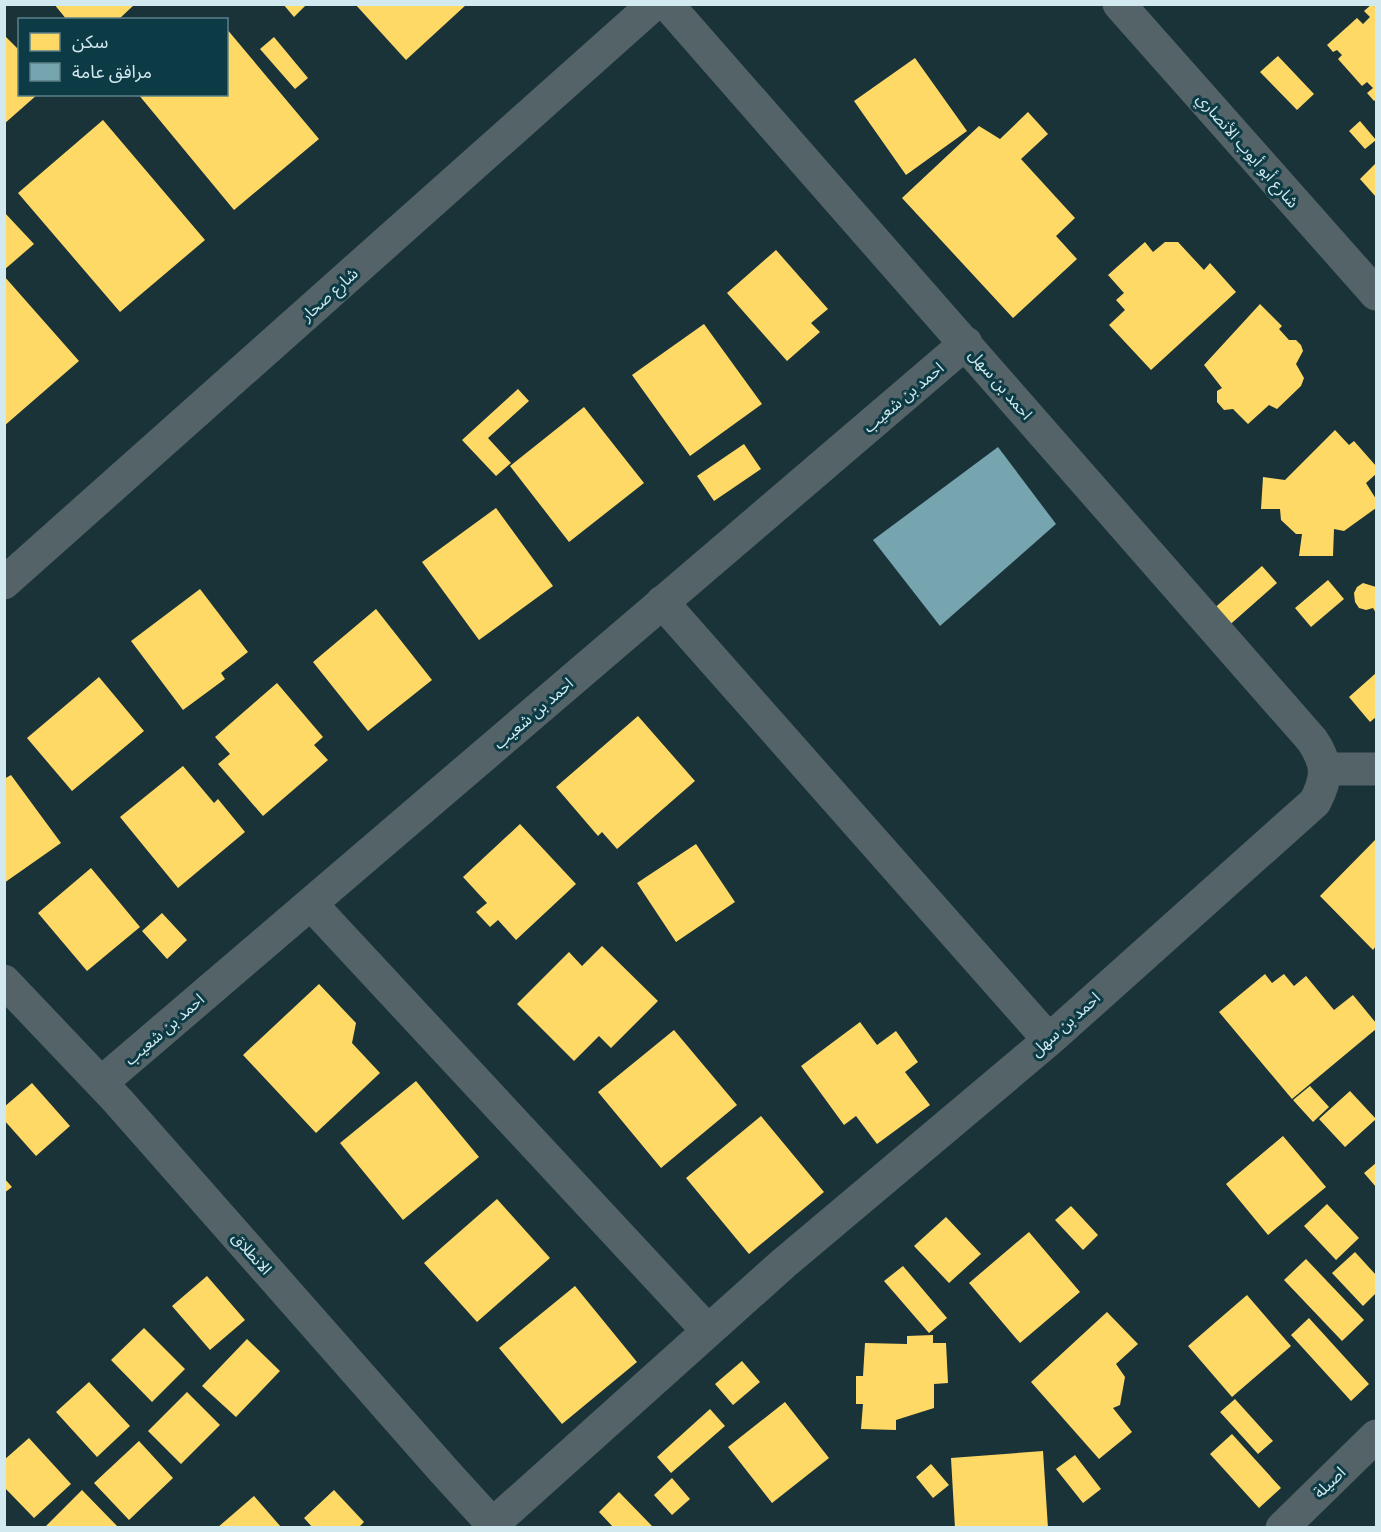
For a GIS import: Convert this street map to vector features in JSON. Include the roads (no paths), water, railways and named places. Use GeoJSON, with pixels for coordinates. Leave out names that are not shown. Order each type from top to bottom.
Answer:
{"type":"FeatureCollection","features":[{"type":"Feature","properties":{"kind":"street","name":"شارع صحار"},"geometry":{"type":"LineString","coordinates":[[4,583],[654,4]]}},
{"type":"Feature","properties":{"kind":"street","name":"احمد بن سهل"},"geometry":{"type":"LineString","coordinates":[[495,1526],[784,1263],[1049,1040],[1315,802],[1324,785],[1325,769],[1321,754],[1312,740],[667,4]]}},
{"type":"Feature","properties":{"kind":"street","name":"شارع أبو أيوب الأنصاري"},"geometry":{"type":"LineString","coordinates":[[1119,4],[1377,294]]}},
{"type":"Feature","properties":{"kind":"street","name":"احمد بن شعيب"},"geometry":{"type":"LineString","coordinates":[[101,1083],[966,344]]}},
{"type":"Feature","properties":{"kind":"street"},"geometry":{"type":"LineString","coordinates":[[662,602],[1049,1040]]}},
{"type":"Feature","properties":{"kind":"street"},"geometry":{"type":"LineString","coordinates":[[1325,769],[1377,769]]}},
{"type":"Feature","properties":{"kind":"street"},"geometry":{"type":"LineString","coordinates":[[311,904],[708,1331]]}},
{"type":"Feature","properties":{"kind":"street","name":"الانطلاق"},"geometry":{"type":"LineString","coordinates":[[4,981],[101,1083],[495,1526]]}},
{"type":"Feature","properties":{"kind":"street","name":"اصيلة"},"geometry":{"type":"LineString","coordinates":[[1282,1527],[1377,1436]]}}]}
